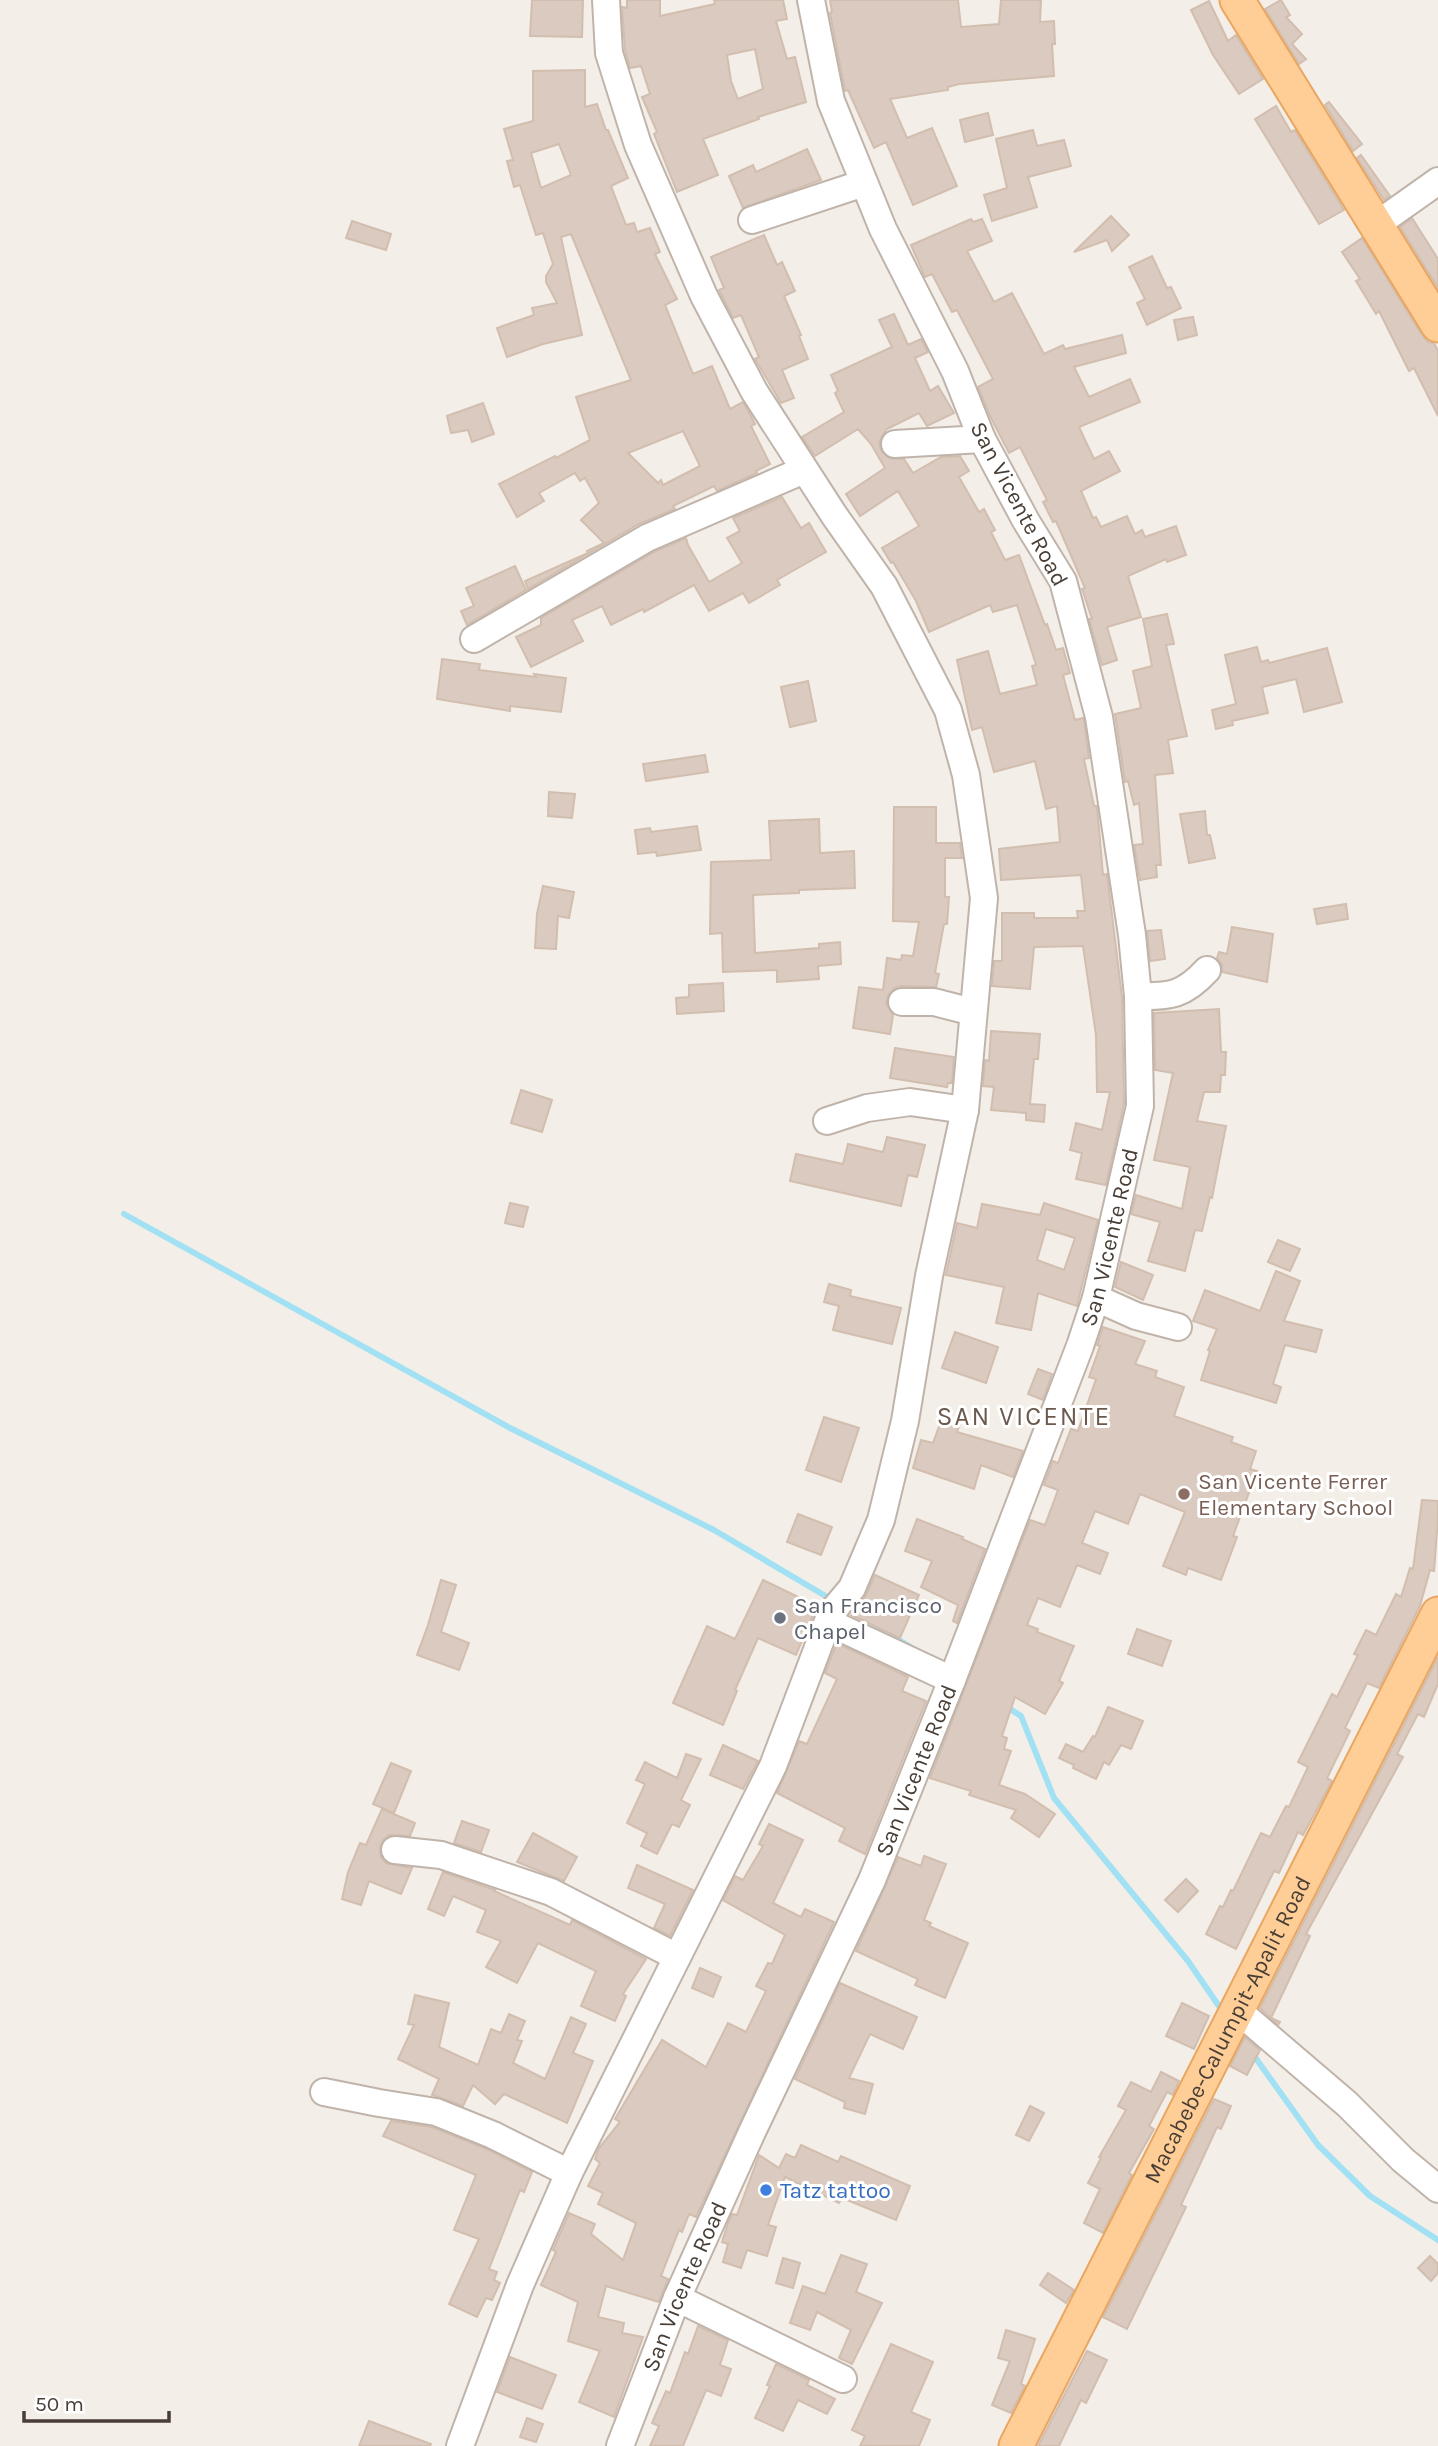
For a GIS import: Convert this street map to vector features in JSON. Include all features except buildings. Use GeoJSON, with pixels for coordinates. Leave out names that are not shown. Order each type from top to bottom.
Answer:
{"type":"FeatureCollection","features":[{"type":"Feature","properties":{"kind":"main road"},"geometry":{"type":"LineString","coordinates":[[1237,0],[1438,325]]}},
{"type":"Feature","properties":{"kind":"main road","name":"Macabebe-Calumpit-Apalit Road"},"geometry":{"type":"LineString","coordinates":[[1016,2446],[1438,1614]]}},
{"type":"Feature","properties":{"kind":"street"},"geometry":{"type":"LineString","coordinates":[[460,2446],[520,2284],[569,2173],[773,1766],[830,1618],[852,1588],[881,1520],[905,1420],[929,1276],[965,1110],[984,898],[966,775],[948,710],[884,586],[804,470],[754,391],[704,296],[638,145],[609,53],[606,0]]}},
{"type":"Feature","properties":{"kind":"street","name":"San Vicente Road"},"geometry":{"type":"LineString","coordinates":[[620,2446],[677,2298],[752,2132],[872,1880],[955,1673],[1096,1298],[1140,1106],[1138,996],[1130,922],[1098,716],[1063,581],[1026,521],[982,439],[955,370],[883,229],[831,101],[811,0]]}},
{"type":"Feature","properties":{"kind":"street"},"geometry":{"type":"LineString","coordinates":[[1377,225],[1438,181]]}},
{"type":"Feature","properties":{"kind":"street"},"geometry":{"type":"LineString","coordinates":[[752,220],[864,183]]}},
{"type":"Feature","properties":{"kind":"street"},"geometry":{"type":"LineString","coordinates":[[895,444],[982,439]]}},
{"type":"Feature","properties":{"kind":"street"},"geometry":{"type":"LineString","coordinates":[[474,639],[647,538],[804,470]]}},
{"type":"Feature","properties":{"kind":"street"},"geometry":{"type":"LineString","coordinates":[[1138,996],[1158,997],[1177,993],[1191,986],[1207,970]]}},
{"type":"Feature","properties":{"kind":"street"},"geometry":{"type":"LineString","coordinates":[[902,1002],[934,1002],[973,1012]]}},
{"type":"Feature","properties":{"kind":"street"},"geometry":{"type":"LineString","coordinates":[[827,1121],[867,1108],[910,1102],[965,1110]]}},
{"type":"Feature","properties":{"kind":"street"},"geometry":{"type":"LineString","coordinates":[[1096,1298],[1136,1316],[1178,1326]]}},
{"type":"Feature","properties":{"kind":"street"},"geometry":{"type":"LineString","coordinates":[[830,1618],[955,1673]]}},
{"type":"Feature","properties":{"kind":"street"},"geometry":{"type":"LineString","coordinates":[[395,1850],[441,1855],[551,1892],[677,1957]]}},
{"type":"Feature","properties":{"kind":"street"},"geometry":{"type":"LineString","coordinates":[[1236,2010],[1347,2104],[1403,2160],[1438,2189]]}},
{"type":"Feature","properties":{"kind":"street"},"geometry":{"type":"LineString","coordinates":[[324,2092],[436,2112],[493,2135],[569,2173]]}},
{"type":"Feature","properties":{"kind":"street"},"geometry":{"type":"LineString","coordinates":[[677,2298],[843,2379]]}},
{"type":"Feature","properties":{"kind":"waterway"},"geometry":{"type":"LineString","coordinates":[[124,1214],[510,1428],[714,1530],[834,1601]]}},
{"type":"Feature","properties":{"kind":"waterway"},"geometry":{"type":"LineString","coordinates":[[876,1626],[912,1648]]}},
{"type":"Feature","properties":{"kind":"waterway"},"geometry":{"type":"LineString","coordinates":[[1004,1705],[1021,1716],[1054,1798],[1188,1961],[1223,2012]]}},
{"type":"Feature","properties":{"kind":"waterway"},"geometry":{"type":"LineString","coordinates":[[1237,2032],[1318,2145],[1370,2196],[1438,2240]]}},
{"type":"Feature","properties":{"kind":"place","name":"San Vicente Ferrer Elementary School"},"geometry":{"type":"Point","coordinates":[1184,1494]}},
{"type":"Feature","properties":{"kind":"place","name":"San Francisco Chapel"},"geometry":{"type":"Point","coordinates":[780,1618]}},
{"type":"Feature","properties":{"kind":"place","name":"Tatz tattoo"},"geometry":{"type":"Point","coordinates":[766,2190]}},
{"type":"Feature","properties":{"kind":"district","name":"SAN VICENTE"},"geometry":{"type":"Point","coordinates":[1024,1416]}}]}
